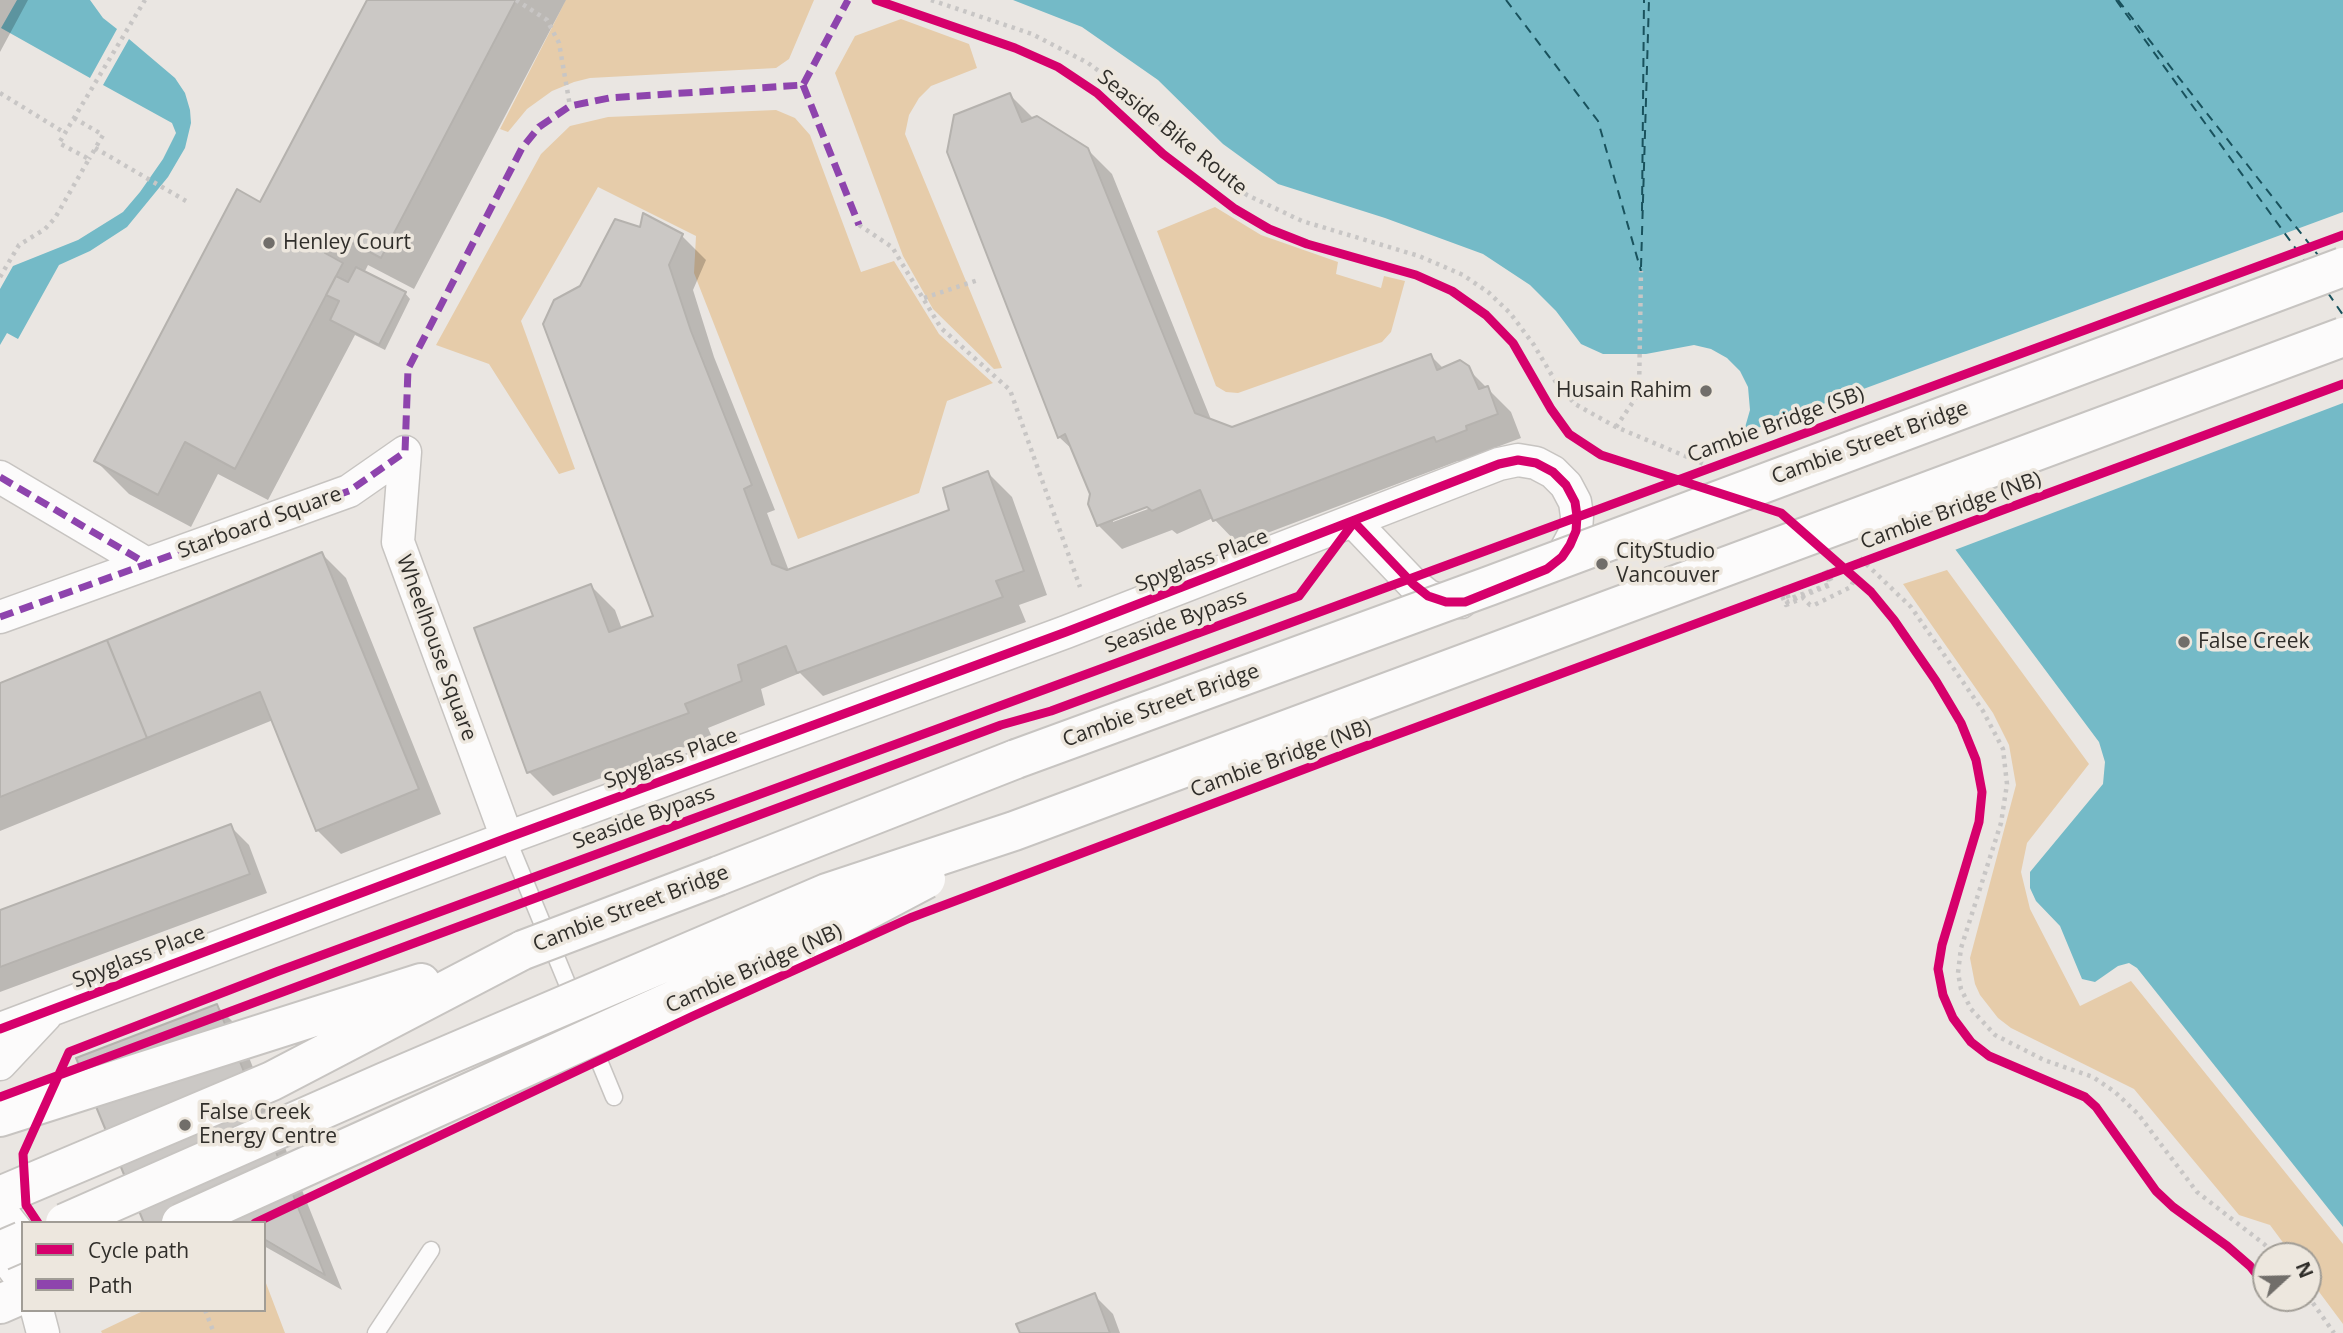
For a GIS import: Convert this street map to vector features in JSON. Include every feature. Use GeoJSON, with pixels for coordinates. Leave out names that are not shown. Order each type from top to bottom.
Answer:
{"type":"FeatureCollection","features":[{"type":"Feature","properties":{"kind":"main road","name":"Cambie Street Bridge"},"geometry":{"type":"LineString","coordinates":[[0,1196],[272,1081],[523,950],[1016,759],[1489,586],[2343,267]]}},
{"type":"Feature","properties":{"kind":"main road"},"geometry":{"type":"LineString","coordinates":[[70,1221],[385,1082],[827,893],[1014,831],[2343,337]]}},
{"type":"Feature","properties":{"kind":"main road"},"geometry":{"type":"LineString","coordinates":[[185,1221],[837,926],[1014,831]]}},
{"type":"Feature","properties":{"kind":"main road"},"geometry":{"type":"LineString","coordinates":[[0,1117],[523,950]]}},
{"type":"Feature","properties":{"kind":"main road"},"geometry":{"type":"LineString","coordinates":[[0,1251],[21,1241]]}},
{"type":"Feature","properties":{"kind":"main road"},"geometry":{"type":"LineString","coordinates":[[0,1304],[21,1295]]}},
{"type":"Feature","properties":{"kind":"street","name":"Starboard Square"},"geometry":{"type":"LineString","coordinates":[[0,617],[349,491],[405,452]]}},
{"type":"Feature","properties":{"kind":"street","name":"Wheelhouse Square"},"geometry":{"type":"LineString","coordinates":[[405,452],[398,542],[507,838]]}},
{"type":"Feature","properties":{"kind":"street","name":"Spyglass Place"},"geometry":{"type":"LineString","coordinates":[[0,1029],[507,838],[1053,637],[1499,464],[1518,460],[1536,463],[1553,472],[1566,485],[1577,516],[1576,531],[1570,545],[1562,557],[1547,569],[1465,601],[1446,602],[1428,596],[1413,584],[1354,522]]}},
{"type":"Feature","properties":{"kind":"street"},"geometry":{"type":"LineString","coordinates":[[0,477],[147,564]]}},
{"type":"Feature","properties":{"kind":"street"},"geometry":{"type":"LineString","coordinates":[[0,1064],[51,1009]]}},
{"type":"Feature","properties":{"kind":"street"},"geometry":{"type":"LineString","coordinates":[[0,1204],[4,1215],[21,1237]]}},
{"type":"Feature","properties":{"kind":"street"},"geometry":{"type":"LineString","coordinates":[[0,1251],[21,1278]]}},
{"type":"Feature","properties":{"kind":"street"},"geometry":{"type":"LineString","coordinates":[[38,1312],[43,1333]]}},
{"type":"Feature","properties":{"kind":"street"},"geometry":{"type":"LineString","coordinates":[[58,1312],[63,1333]]}},
{"type":"Feature","properties":{"kind":"lane"},"geometry":{"type":"LineString","coordinates":[[507,838],[614,1097]]}},
{"type":"Feature","properties":{"kind":"lane"},"geometry":{"type":"LineString","coordinates":[[376,1333],[431,1250]]}},
{"type":"Feature","properties":{"kind":"path"},"geometry":{"type":"LineString","coordinates":[[89,159],[59,143],[145,0]]}},
{"type":"Feature","properties":{"kind":"path"},"geometry":{"type":"LineString","coordinates":[[931,0],[1032,34],[1088,63],[1128,93],[1187,150],[1247,195],[1302,221],[1419,256],[1463,275],[1488,292],[1510,313],[1534,345],[1557,384],[1575,404]]}},
{"type":"Feature","properties":{"kind":"path"},"geometry":{"type":"LineString","coordinates":[[516,1],[547,20],[559,43],[570,106]]}},
{"type":"Feature","properties":{"kind":"path"},"geometry":{"type":"LineString","coordinates":[[0,93],[65,133]]}},
{"type":"Feature","properties":{"kind":"path"},"geometry":{"type":"LineString","coordinates":[[0,277],[19,245],[44,229],[55,218],[103,135],[74,118]]}},
{"type":"Feature","properties":{"kind":"path"},"geometry":{"type":"LineString","coordinates":[[95,148],[186,201]]}},
{"type":"Feature","properties":{"kind":"path"},"geometry":{"type":"LineString","coordinates":[[859,225],[892,247],[941,328],[1010,390],[1081,589]]}},
{"type":"Feature","properties":{"kind":"path"},"geometry":{"type":"LineString","coordinates":[[1616,427],[1639,393],[1641,271]]}},
{"type":"Feature","properties":{"kind":"path"},"geometry":{"type":"LineString","coordinates":[[924,298],[978,280]]}},
{"type":"Feature","properties":{"kind":"path"},"geometry":{"type":"LineString","coordinates":[[1830,556],[1863,585]]}},
{"type":"Feature","properties":{"kind":"path"},"geometry":{"type":"LineString","coordinates":[[1825,576],[1786,591],[1789,599],[1830,584],[1826,573],[1782,589],[1787,602],[1833,584],[1827,570],[1779,589],[1786,605],[1803,598],[1810,605],[1814,605],[1851,587],[1853,582],[1846,568]]}},
{"type":"Feature","properties":{"kind":"path"},"geometry":{"type":"LineString","coordinates":[[1877,572],[1911,607],[1983,711],[2003,748],[2007,784],[2001,823],[1961,948],[1958,973],[1961,989],[1971,1009],[1995,1035],[2044,1060],[2093,1077],[2115,1092],[2138,1114],[2197,1192],[2261,1242]]}},
{"type":"Feature","properties":{"kind":"path"},"geometry":{"type":"LineString","coordinates":[[206,1312],[214,1333]]}},
{"type":"Feature","properties":{"kind":"path"},"geometry":{"type":"LineString","coordinates":[[2319,1312],[2334,1333]]}},
{"type":"Feature","properties":{"kind":"shaded area"},"geometry":{"type":"Polygon","coordinates":[[[566,0],[814,0],[789,59],[776,68],[590,78],[552,91],[527,109],[508,132],[500,129],[566,0]]]}},
{"type":"Feature","properties":{"kind":"shaded area"},"geometry":{"type":"Polygon","coordinates":[[[901,19],[969,44],[977,68],[931,86],[919,98],[909,115],[905,134],[1002,368],[994,369],[933,309],[903,256],[835,73],[855,36],[901,19]]]}},
{"type":"Feature","properties":{"kind":"shaded area"},"geometry":{"type":"Polygon","coordinates":[[[776,110],[795,118],[810,135],[861,272],[894,261],[939,334],[993,383],[947,401],[919,493],[798,539],[694,273],[696,236],[598,187],[521,321],[575,469],[559,474],[489,364],[436,345],[541,154],[570,126],[608,117],[776,110]]]}},
{"type":"Feature","properties":{"kind":"shaded area"},"geometry":{"type":"Polygon","coordinates":[[[1215,207],[1261,235],[1338,262],[1336,274],[1381,288],[1384,276],[1405,281],[1391,332],[1382,342],[1238,393],[1226,392],[1216,386],[1157,231],[1215,207]]]}},
{"type":"Feature","properties":{"kind":"shaded area"},"geometry":{"type":"Polygon","coordinates":[[[1947,570],[2089,764],[2027,843],[2021,872],[2030,909],[2080,1006],[2131,981],[2343,1244],[2343,1324],[2322,1296],[2322,1242],[2283,1242],[2270,1225],[2239,1215],[2134,1089],[2011,1028],[1998,1018],[1980,995],[1970,958],[2016,785],[2009,745],[1993,713],[1903,584],[1947,570]]]}},
{"type":"Feature","properties":{"kind":"shaded area"},"geometry":{"type":"Polygon","coordinates":[[[266,1283],[285,1333],[102,1333],[101,1331],[141,1312],[266,1312],[266,1283]]]}},
{"type":"Feature","properties":{"kind":"water"},"geometry":{"type":"Polygon","coordinates":[[[17,0],[90,0],[103,18],[117,29],[90,78],[1,28],[17,0]]]}},
{"type":"Feature","properties":{"kind":"water","name":"False Creek"},"geometry":{"type":"Polygon","coordinates":[[[1013,0],[2343,0],[2343,1227],[2137,968],[2129,963],[2118,966],[2095,982],[2082,979],[2060,926],[2036,901],[2030,888],[2030,872],[2103,784],[2105,762],[2099,742],[1949,541],[1731,450],[1744,431],[1750,410],[1748,387],[1740,371],[1727,358],[1711,349],[1694,345],[1646,354],[1603,354],[1581,344],[1556,311],[1530,285],[1483,254],[1385,218],[1278,184],[1223,144],[1158,80],[1082,27],[1013,0]]]}},
{"type":"Feature","properties":{"kind":"water"},"geometry":{"type":"Polygon","coordinates":[[[129,39],[175,78],[185,93],[191,123],[185,148],[168,177],[127,227],[90,251],[59,265],[18,339],[7,333],[0,345],[0,289],[13,266],[78,240],[123,212],[163,159],[176,133],[172,123],[103,85],[129,39]]]}},
{"type":"Feature","properties":{"kind":"pier"},"geometry":{"type":"Polygon","coordinates":[[[2343,212],[2343,403],[1952,551],[1947,544],[1728,452],[1736,436],[2343,212]]]}},
{"type":"Feature","properties":{"kind":"building","name":"Henley Court"},"geometry":{"type":"Polygon","coordinates":[[[367,0],[516,0],[381,258],[335,234],[325,253],[343,263],[235,469],[185,442],[158,495],[94,461],[237,189],[260,202],[367,0]]]}},
{"type":"Feature","properties":{"kind":"building"},"geometry":{"type":"Polygon","coordinates":[[[1010,93],[1022,122],[1037,116],[1088,148],[1195,413],[1232,427],[1431,354],[1437,370],[1460,360],[1469,366],[1479,389],[1488,386],[1498,414],[1466,426],[1467,430],[1436,442],[1434,437],[1213,521],[1200,490],[1152,511],[1147,507],[1097,526],[1088,504],[1090,494],[1065,434],[1058,438],[947,152],[954,115],[1010,93]]]}},
{"type":"Feature","properties":{"kind":"building"},"geometry":{"type":"Polygon","coordinates":[[[643,213],[683,234],[669,265],[691,331],[752,485],[744,489],[772,564],[787,570],[949,510],[943,488],[988,471],[1024,571],[996,581],[1003,597],[797,673],[786,646],[738,665],[742,681],[685,704],[689,713],[527,773],[474,628],[591,584],[609,632],[653,616],[543,324],[554,300],[580,286],[615,219],[640,227],[643,213]]]}},
{"type":"Feature","properties":{"kind":"building"},"geometry":{"type":"Polygon","coordinates":[[[356,267],[406,292],[379,345],[330,320],[339,301],[326,295],[336,276],[348,282],[356,267]]]}},
{"type":"Feature","properties":{"kind":"building"},"geometry":{"type":"Polygon","coordinates":[[[322,552],[419,789],[316,831],[260,692],[147,738],[107,640],[322,552]]]}},
{"type":"Feature","properties":{"kind":"building"},"geometry":{"type":"Polygon","coordinates":[[[107,640],[147,738],[0,797],[0,683],[107,640]]]}},
{"type":"Feature","properties":{"kind":"building"},"geometry":{"type":"Polygon","coordinates":[[[231,824],[250,874],[0,967],[0,910],[231,824]]]}},
{"type":"Feature","properties":{"kind":"building","name":"False Creek Energy Centre"},"geometry":{"type":"Polygon","coordinates":[[[217,1004],[325,1275],[266,1240],[266,1221],[143,1221],[76,1058],[217,1004]]]}},
{"type":"Feature","properties":{"kind":"building"},"geometry":{"type":"Polygon","coordinates":[[[1095,1293],[1110,1333],[1020,1333],[1016,1324],[1095,1293]]]}},
{"type":"Feature","properties":{"kind":"ferry route"},"geometry":{"type":"LineString","coordinates":[[1506,0],[1598,121],[1641,271]]}},
{"type":"Feature","properties":{"kind":"ferry route"},"geometry":{"type":"LineString","coordinates":[[1642,211],[1644,0]]}},
{"type":"Feature","properties":{"kind":"ferry route"},"geometry":{"type":"LineString","coordinates":[[1641,267],[1649,0]]}},
{"type":"Feature","properties":{"kind":"ferry route"},"geometry":{"type":"LineString","coordinates":[[2116,0],[2304,260]]}},
{"type":"Feature","properties":{"kind":"ferry route"},"geometry":{"type":"LineString","coordinates":[[2118,0],[2318,255]]}},
{"type":"Feature","properties":{"kind":"ferry route"},"geometry":{"type":"LineString","coordinates":[[2328,293],[2343,315]]}},
{"type":"Feature","properties":{"kind":"marked path"},"geometry":{"type":"LineString","coordinates":[[0,617],[349,491],[405,452],[408,369],[522,148],[539,127],[570,106],[609,98],[803,85],[848,0]]}},
{"type":"Feature","properties":{"kind":"marked path"},"geometry":{"type":"LineString","coordinates":[[803,85],[859,225]]}},
{"type":"Feature","properties":{"kind":"marked path"},"geometry":{"type":"LineString","coordinates":[[0,477],[147,564]]}},
{"type":"Feature","properties":{"kind":"cycle path","name":"Seaside Bike Route"},"geometry":{"type":"LineString","coordinates":[[876,0],[1015,48],[1058,67],[1097,93],[1163,154],[1235,209],[1269,229],[1307,244],[1416,275],[1452,291],[1486,315],[1513,343],[1551,409],[1569,434],[1601,455],[1781,513],[1871,592],[1936,681],[1961,723],[1976,760],[1982,792],[1979,822],[1942,945],[1938,969],[1943,995],[1953,1018],[1971,1042],[1989,1056],[2085,1097],[2096,1107],[2156,1191],[2252,1268]]}},
{"type":"Feature","properties":{"kind":"cycle path","name":"Cambie Bridge (SB)"},"geometry":{"type":"LineString","coordinates":[[0,1097],[1001,725],[1051,711],[2343,235]]}},
{"type":"Feature","properties":{"kind":"cycle path","name":"Cambie Bridge (NB)"},"geometry":{"type":"LineString","coordinates":[[259,1221],[693,1016],[910,918],[2343,384]]}},
{"type":"Feature","properties":{"kind":"cycle path"},"geometry":{"type":"LineString","coordinates":[[0,1029],[1066,632],[1499,464],[1518,460],[1536,463],[1553,472],[1566,485],[1575,502],[1577,516],[1576,531],[1570,545],[1562,557],[1547,569],[1465,602],[1446,602],[1428,596],[1413,584],[1354,522]]}},
{"type":"Feature","properties":{"kind":"cycle path","name":"Seaside Bypass"},"geometry":{"type":"LineString","coordinates":[[37,1221],[26,1205],[23,1154],[69,1052],[276,972],[1299,596],[1354,522]]}},
{"type":"Feature","properties":{"kind":"place","name":"Henley Court"},"geometry":{"type":"Point","coordinates":[269,243]}},
{"type":"Feature","properties":{"kind":"place","name":"Husain Rahim"},"geometry":{"type":"Point","coordinates":[1706,391]}},
{"type":"Feature","properties":{"kind":"place","name":"CityStudio Vancouver"},"geometry":{"type":"Point","coordinates":[1602,564]}},
{"type":"Feature","properties":{"kind":"place","name":"False Creek"},"geometry":{"type":"Point","coordinates":[2184,642]}},
{"type":"Feature","properties":{"kind":"place","name":"False Creek Energy Centre"},"geometry":{"type":"Point","coordinates":[185,1125]}}]}
